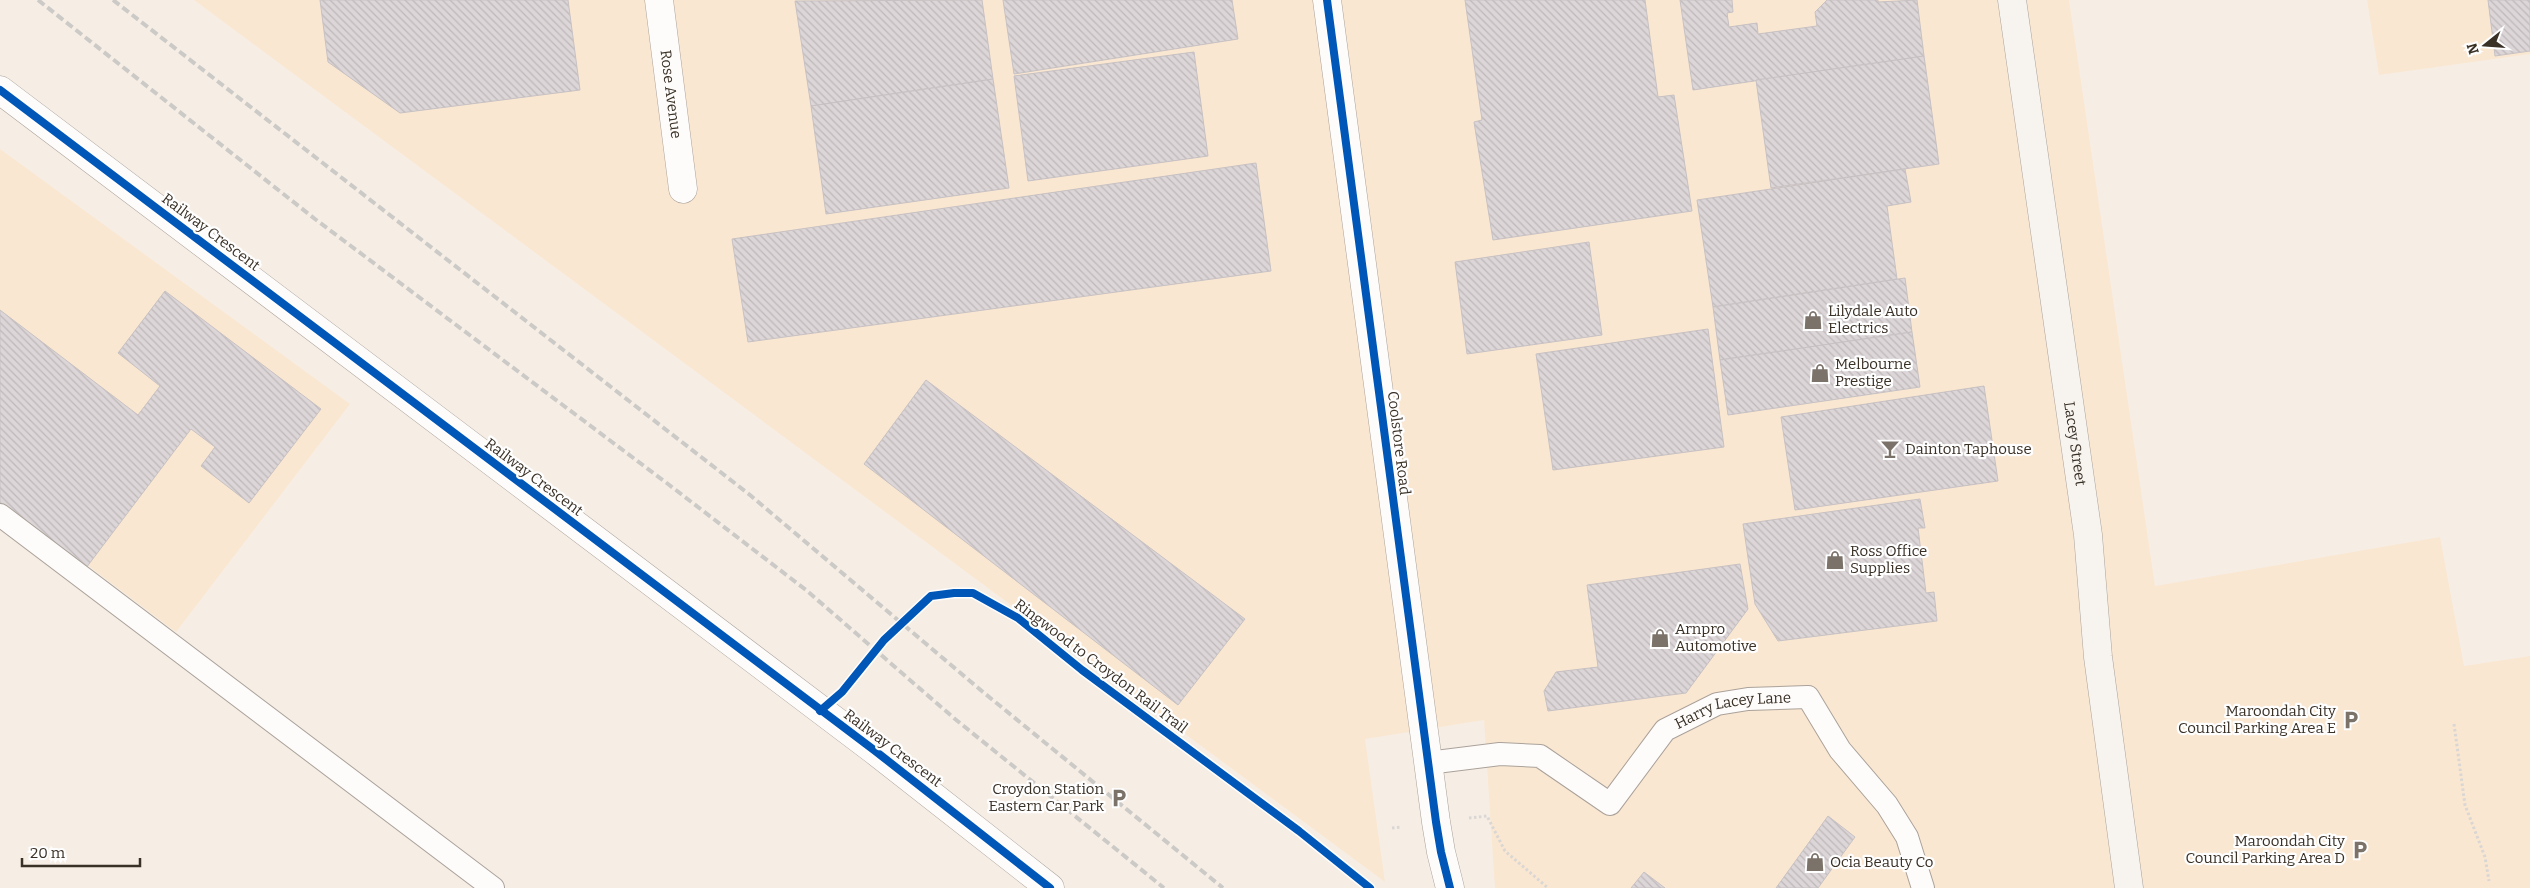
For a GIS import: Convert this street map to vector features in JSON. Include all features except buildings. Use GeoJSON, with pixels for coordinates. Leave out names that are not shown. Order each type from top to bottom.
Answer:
{"type":"FeatureCollection","features":[{"type":"Feature","properties":{"kind":"street","name":"Rose Avenue"},"geometry":{"type":"LineString","coordinates":[[659,0],[683,189]]}},
{"type":"Feature","properties":{"kind":"street","name":"Coolstore Road"},"geometry":{"type":"LineString","coordinates":[[1327,0],[1428,763],[1441,852],[1450,888]]}},
{"type":"Feature","properties":{"kind":"street","name":"Lacey Street"},"geometry":{"type":"LineString","coordinates":[[2012,0],[2088,535],[2098,657],[2129,888]]}},
{"type":"Feature","properties":{"kind":"street","name":"Railway Crescent"},"geometry":{"type":"LineString","coordinates":[[0,90],[874,750],[1050,888]]}},
{"type":"Feature","properties":{"kind":"lane"},"geometry":{"type":"LineString","coordinates":[[0,516],[493,888]]}},
{"type":"Feature","properties":{"kind":"lane","name":"Harry Lacey Lane"},"geometry":{"type":"LineString","coordinates":[[1428,763],[1500,754],[1540,756],[1610,804],[1665,730],[1717,704],[1748,699],[1808,698],[1840,750],[1887,805],[1907,837],[1923,888]]}},
{"type":"Feature","properties":{"kind":"path"},"geometry":{"type":"LineString","coordinates":[[2454,724],[2465,805],[2485,857],[2489,881]]}},
{"type":"Feature","properties":{"kind":"path"},"geometry":{"type":"LineString","coordinates":[[1487,816],[1505,851],[1548,888]]}},
{"type":"Feature","properties":{"kind":"shaded area"},"geometry":{"type":"Polygon","coordinates":[[[194,0],[2069,0],[2155,586],[2440,537],[2464,666],[2530,656],[2530,888],[1495,888],[1484,720],[1365,739],[1385,882],[194,0]]]}},
{"type":"Feature","properties":{"kind":"shaded area"},"geometry":{"type":"Polygon","coordinates":[[[2367,0],[2530,0],[2530,54],[2379,75],[2367,0]]]}},
{"type":"Feature","properties":{"kind":"shaded area"},"geometry":{"type":"Polygon","coordinates":[[[0,149],[350,404],[176,632],[0,499],[0,149]]]}},
{"type":"Feature","properties":{"kind":"railway"},"geometry":{"type":"LineString","coordinates":[[38,0],[315,219],[806,590],[955,719],[1164,888]]}},
{"type":"Feature","properties":{"kind":"railway"},"geometry":{"type":"LineString","coordinates":[[113,0],[750,495],[983,692],[1223,888]]}},
{"type":"Feature","properties":{"kind":"cycle path"},"geometry":{"type":"LineString","coordinates":[[1327,0],[1436,822],[1450,888]]}},
{"type":"Feature","properties":{"kind":"cycle path"},"geometry":{"type":"LineString","coordinates":[[0,90],[874,750],[1050,888]]}},
{"type":"Feature","properties":{"kind":"cycle path","name":"Ringwood to Croydon Rail Trail"},"geometry":{"type":"LineString","coordinates":[[820,711],[842,692],[884,640],[931,596],[973,593],[1018,618],[1082,670],[1299,831],[1370,888]]}},
{"type":"Feature","properties":{"kind":"place","name":"Lilydale Auto Electrics"},"geometry":{"type":"Point","coordinates":[1813,320]}},
{"type":"Feature","properties":{"kind":"place","name":"Melbourne Prestige"},"geometry":{"type":"Point","coordinates":[1820,373]}},
{"type":"Feature","properties":{"kind":"place","name":"Dainton Taphouse"},"geometry":{"type":"Point","coordinates":[1890,449]}},
{"type":"Feature","properties":{"kind":"place","name":"Ross Office Supplies"},"geometry":{"type":"Point","coordinates":[1835,560]}},
{"type":"Feature","properties":{"kind":"place","name":"Arnpro Automotive"},"geometry":{"type":"Point","coordinates":[1660,638]}},
{"type":"Feature","properties":{"kind":"place","name":"Maroondah City Council Parking Area E"},"geometry":{"type":"Point","coordinates":[2351,720]}},
{"type":"Feature","properties":{"kind":"place","name":"Croydon Station Eastern Car Park"},"geometry":{"type":"Point","coordinates":[1119,798]}},
{"type":"Feature","properties":{"kind":"place","name":"Maroondah City Council Parking Area D"},"geometry":{"type":"Point","coordinates":[2360,850]}},
{"type":"Feature","properties":{"kind":"place","name":"Ocia Beauty Co"},"geometry":{"type":"Point","coordinates":[1815,862]}}]}
